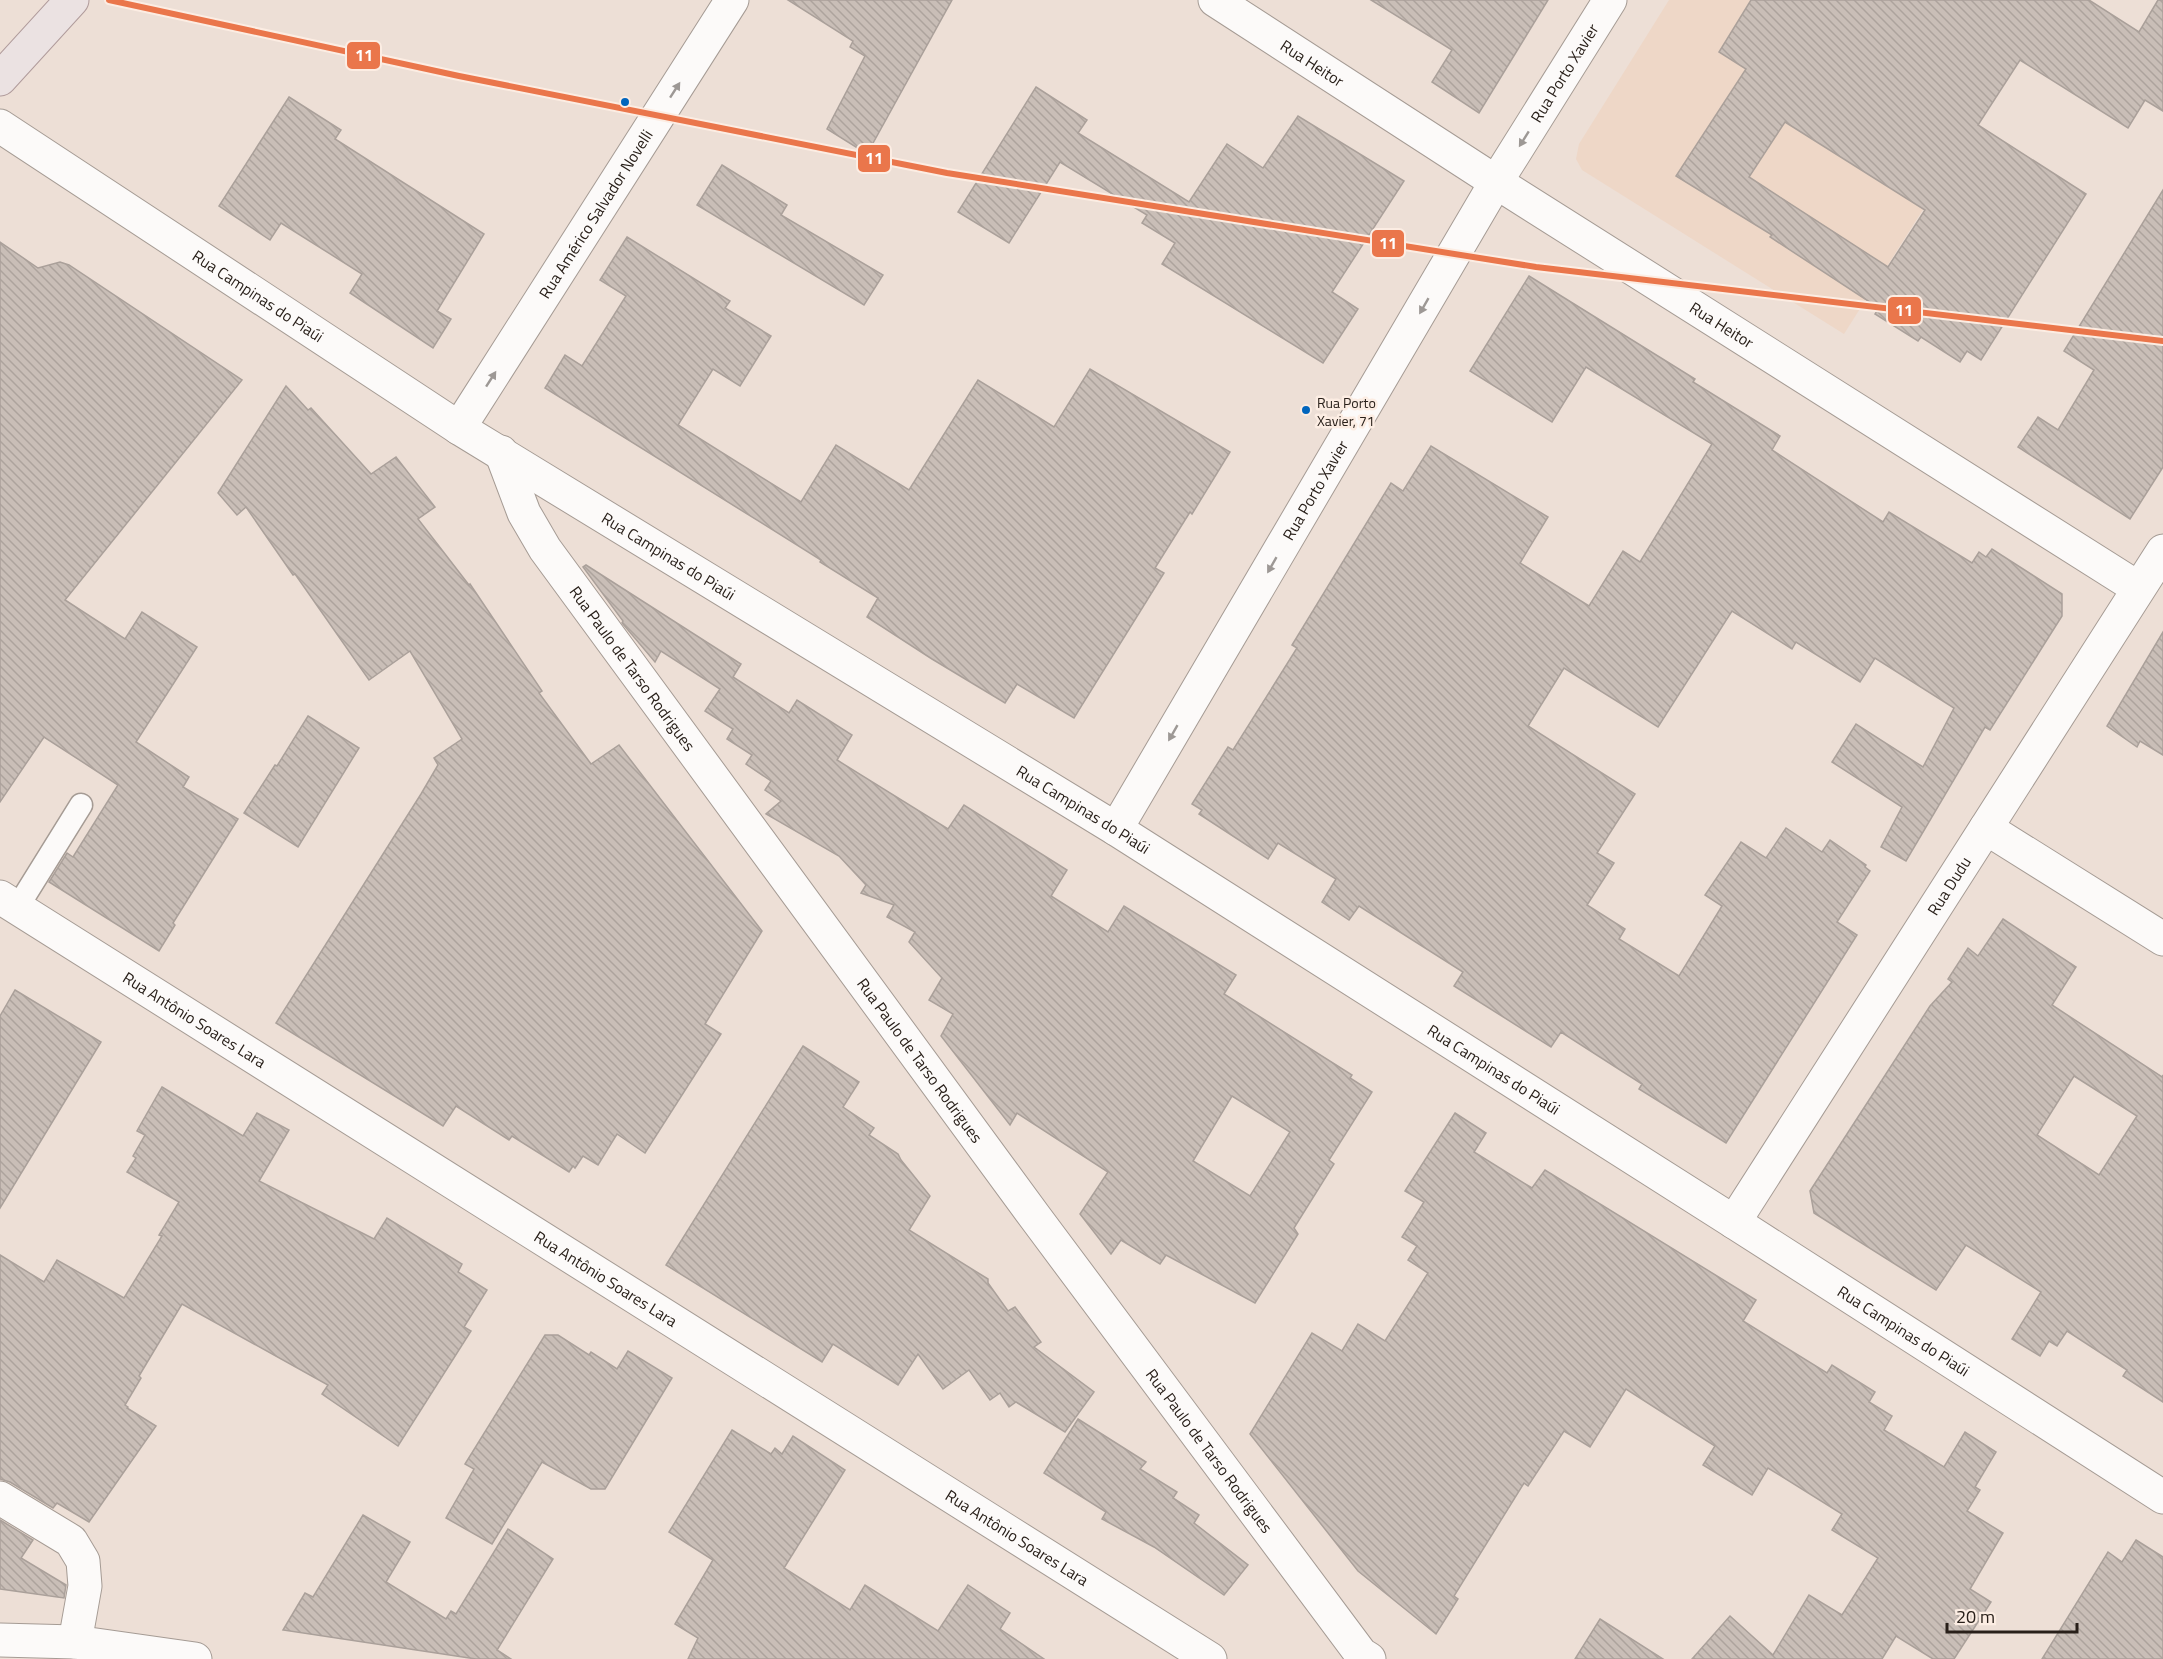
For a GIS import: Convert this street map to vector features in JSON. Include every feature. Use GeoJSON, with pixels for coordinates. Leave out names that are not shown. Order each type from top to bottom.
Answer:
{"type":"FeatureCollection","features":[{"type":"Feature","properties":{"kind":"main road"},"geometry":{"type":"LineString","coordinates":[[0,79],[72,0]]}},
{"type":"Feature","properties":{"kind":"street","name":"Rua Américo Salvador Novelli"},"geometry":{"type":"LineString","coordinates":[[459,428],[732,0]]}},
{"type":"Feature","properties":{"kind":"street","name":"Rua Heitor"},"geometry":{"type":"LineString","coordinates":[[1215,0],[1496,182],[2138,588]]}},
{"type":"Feature","properties":{"kind":"street","name":"Rua Porto Xavier"},"geometry":{"type":"LineString","coordinates":[[1116,829],[1496,182],[1610,0]]}},
{"type":"Feature","properties":{"kind":"street","name":"Rua Campinas do Piaúi"},"geometry":{"type":"LineString","coordinates":[[0,126],[459,428],[1116,829],[2163,1497]]}},
{"type":"Feature","properties":{"kind":"street","name":"Rua Paulo de Tarso Rodrigues"},"geometry":{"type":"LineString","coordinates":[[501,452],[524,513],[544,549],[1035,1217],[1363,1657]]}},
{"type":"Feature","properties":{"kind":"street","name":"Rua Dudu"},"geometry":{"type":"LineString","coordinates":[[1734,1222],[2163,551]]}},
{"type":"Feature","properties":{"kind":"street"},"geometry":{"type":"LineString","coordinates":[[1986,828],[2163,939]]}},
{"type":"Feature","properties":{"kind":"street","name":"Rua Antônio Soares Lara"},"geometry":{"type":"LineString","coordinates":[[9,902],[1210,1659]]}},
{"type":"Feature","properties":{"kind":"street"},"geometry":{"type":"LineString","coordinates":[[0,1498],[71,1541],[83,1562],[85,1586],[75,1642]]}},
{"type":"Feature","properties":{"kind":"street"},"geometry":{"type":"LineString","coordinates":[[0,1640],[75,1642],[195,1659]]}},
{"type":"Feature","properties":{"kind":"lane"},"geometry":{"type":"LineString","coordinates":[[9,902],[81,804]]}},
{"type":"Feature","properties":{"kind":"shaded area"},"geometry":{"type":"Polygon","coordinates":[[[1669,0],[2056,0],[1844,334],[1582,170],[1576,159],[1579,144],[1669,0]]]}},
{"type":"Feature","properties":{"kind":"building"},"geometry":{"type":"Polygon","coordinates":[[[788,0],[952,0],[867,154],[827,129],[865,56],[850,47],[853,41],[788,0]]]}},
{"type":"Feature","properties":{"kind":"building"},"geometry":{"type":"Polygon","coordinates":[[[1371,0],[1548,0],[1479,113],[1432,82],[1452,50],[1371,0]]]}},
{"type":"Feature","properties":{"kind":"building"},"geometry":{"type":"Polygon","coordinates":[[[1751,0],[2089,0],[2139,32],[2158,0],[2163,0],[2163,111],[2145,100],[2128,128],[2020,60],[1978,125],[2086,194],[1981,360],[1967,351],[1960,362],[1921,337],[1918,341],[1875,314],[1879,308],[1770,237],[1772,235],[1676,176],[1746,69],[1719,52],[1751,0]],[[1785,122],[1749,177],[1888,267],[1925,210],[1785,122]]]}},
{"type":"Feature","properties":{"kind":"building"},"geometry":{"type":"Polygon","coordinates":[[[1036,87],[1087,120],[1078,133],[1189,202],[1227,144],[1263,168],[1298,116],[1404,181],[1332,292],[1358,309],[1323,363],[1162,264],[1175,243],[1142,223],[1147,215],[1060,162],[1009,243],[958,212],[1036,87]]]}},
{"type":"Feature","properties":{"kind":"building"},"geometry":{"type":"Polygon","coordinates":[[[289,97],[341,130],[335,139],[484,234],[437,311],[451,319],[433,348],[350,293],[362,274],[281,223],[270,240],[219,206],[289,97]]]}},
{"type":"Feature","properties":{"kind":"building"},"geometry":{"type":"Polygon","coordinates":[[[722,165],[787,205],[781,215],[883,275],[864,305],[697,205],[722,165]]]}},
{"type":"Feature","properties":{"kind":"building"},"geometry":{"type":"Polygon","coordinates":[[[2163,190],[2163,467],[2130,519],[2018,447],[2038,417],[2058,430],[2094,370],[2064,351],[2163,190]]]}},
{"type":"Feature","properties":{"kind":"building"},"geometry":{"type":"Polygon","coordinates":[[[627,237],[730,301],[725,308],[771,336],[740,386],[713,369],[678,425],[801,502],[836,445],[909,490],[978,380],[1054,427],[1090,369],[1230,452],[1155,568],[1164,573],[1074,718],[1017,684],[1005,703],[932,659],[867,617],[878,598],[545,388],[565,355],[582,366],[626,296],[600,280],[627,237]]]}},
{"type":"Feature","properties":{"kind":"building"},"geometry":{"type":"Polygon","coordinates":[[[0,242],[38,268],[60,262],[69,265],[242,380],[65,600],[125,639],[142,612],[197,647],[136,742],[189,777],[183,787],[238,819],[173,923],[175,925],[159,951],[49,882],[67,853],[73,857],[118,785],[44,737],[0,802],[0,242]]]}},
{"type":"Feature","properties":{"kind":"building"},"geometry":{"type":"Polygon","coordinates":[[[1529,276],[1695,379],[1693,382],[1780,436],[1772,450],[1883,522],[1889,512],[1972,563],[1979,552],[1986,557],[1992,549],[2062,594],[2062,616],[1990,730],[1985,727],[1906,861],[1881,847],[1902,807],[1832,762],[1856,724],[1923,767],[1954,708],[1875,658],[1860,682],[1796,642],[1792,649],[1732,611],[1658,727],[1564,668],[1528,726],[1635,794],[1597,853],[1614,863],[1587,905],[1625,929],[1619,939],[1679,976],[1722,906],[1705,895],[1741,842],[1766,858],[1786,828],[1822,852],[1830,840],[1866,865],[1865,867],[1870,871],[1837,922],[1857,935],[1726,1143],[1639,1089],[1642,1084],[1561,1032],[1551,1047],[1454,986],[1463,972],[1359,906],[1349,920],[1322,902],[1336,879],[1278,843],[1268,859],[1199,814],[1202,810],[1192,804],[1228,747],[1233,750],[1297,648],[1292,645],[1391,483],[1403,491],[1431,446],[1548,517],[1520,563],[1589,606],[1623,551],[1640,562],[1712,444],[1586,367],[1552,422],[1470,371],[1529,276]]]}},
{"type":"Feature","properties":{"kind":"building"},"geometry":{"type":"Polygon","coordinates":[[[286,386],[308,410],[311,408],[371,474],[396,457],[435,507],[418,519],[470,584],[542,691],[539,693],[591,764],[619,745],[762,931],[705,1024],[721,1034],[645,1153],[617,1134],[598,1165],[583,1156],[575,1168],[573,1166],[569,1172],[512,1136],[509,1140],[456,1106],[443,1126],[276,1023],[421,794],[438,765],[434,758],[462,739],[410,651],[369,680],[246,507],[237,515],[218,493],[286,386]]]}},
{"type":"Feature","properties":{"kind":"building"},"geometry":{"type":"Polygon","coordinates":[[[586,565],[741,664],[733,677],[789,713],[797,700],[852,735],[837,760],[948,829],[964,805],[1067,870],[1051,896],[1108,932],[1124,906],[1236,975],[1224,994],[1352,1075],[1350,1078],[1372,1092],[1329,1160],[1334,1164],[1294,1228],[1298,1234],[1255,1303],[1166,1255],[1160,1264],[1121,1240],[1111,1254],[1080,1214],[1108,1172],[1017,1113],[1010,1125],[941,1036],[953,1014],[929,1000],[942,978],[909,942],[915,932],[887,917],[894,905],[861,893],[866,885],[839,856],[766,814],[781,801],[765,790],[771,781],[746,764],[752,755],[727,739],[733,729],[705,711],[720,689],[661,651],[655,662],[622,623],[623,621],[583,567],[586,565]],[[1232,1096],[1193,1161],[1250,1196],[1290,1132],[1232,1096]]]}},
{"type":"Feature","properties":{"kind":"building"},"geometry":{"type":"Polygon","coordinates":[[[2163,632],[2163,755],[2140,741],[2137,747],[2107,726],[2163,632]]]}},
{"type":"Feature","properties":{"kind":"building"},"geometry":{"type":"Polygon","coordinates":[[[308,716],[359,748],[298,847],[244,813],[308,716]]]}},
{"type":"Feature","properties":{"kind":"building"},"geometry":{"type":"Polygon","coordinates":[[[2003,919],[2076,967],[2052,1005],[2162,1077],[2163,1075],[2163,1402],[2123,1376],[2127,1370],[2067,1331],[2057,1346],[2049,1341],[2040,1356],[2012,1339],[2041,1292],[1966,1245],[1936,1290],[1814,1213],[1810,1191],[1930,1006],[1952,982],[1948,979],[1968,948],[1978,956],[2003,919]],[[2074,1076],[2037,1135],[2099,1175],[2137,1116],[2074,1076]]]}},
{"type":"Feature","properties":{"kind":"building"},"geometry":{"type":"Polygon","coordinates":[[[15,990],[101,1042],[0,1208],[0,1016],[15,990]]]}},
{"type":"Feature","properties":{"kind":"building"},"geometry":{"type":"Polygon","coordinates":[[[803,1046],[859,1082],[843,1107],[874,1128],[869,1135],[898,1154],[930,1196],[909,1230],[988,1279],[988,1283],[1008,1311],[1015,1307],[1041,1342],[1034,1347],[1094,1392],[1065,1432],[1016,1402],[1009,1407],[1000,1393],[990,1400],[969,1370],[943,1389],[918,1354],[898,1385],[833,1344],[822,1362],[666,1265],[803,1046]]]}},
{"type":"Feature","properties":{"kind":"building"},"geometry":{"type":"Polygon","coordinates":[[[162,1087],[243,1136],[257,1113],[289,1130],[259,1181],[374,1239],[387,1218],[462,1264],[458,1272],[487,1290],[464,1327],[471,1331],[398,1446],[322,1394],[328,1385],[182,1304],[139,1376],[141,1378],[125,1405],[156,1426],[89,1522],[57,1503],[53,1508],[10,1482],[0,1479],[0,1255],[44,1282],[57,1260],[124,1298],[162,1236],[159,1235],[179,1202],[127,1172],[136,1158],[133,1156],[145,1135],[137,1131],[162,1087]]]}},
{"type":"Feature","properties":{"kind":"building"},"geometry":{"type":"Polygon","coordinates":[[[1455,1113],[1486,1133],[1474,1152],[1532,1188],[1545,1170],[1756,1300],[1743,1321],[1827,1373],[1832,1365],[1875,1392],[1869,1402],[1892,1416],[1884,1430],[1944,1467],[1965,1432],[1996,1452],[1975,1487],[1980,1490],[1967,1511],[2003,1533],[1970,1589],[1991,1602],[1954,1659],[1933,1659],[1896,1636],[1882,1659],[1692,1659],[1730,1616],[1773,1655],[1809,1595],[1842,1615],[1878,1558],[1832,1530],[1842,1514],[1768,1468],[1752,1495],[1703,1465],[1715,1446],[1626,1389],[1590,1447],[1564,1431],[1528,1486],[1524,1483],[1454,1596],[1458,1599],[1436,1634],[1358,1571],[1250,1434],[1312,1333],[1342,1351],[1358,1324],[1385,1341],[1428,1273],[1408,1260],[1417,1246],[1402,1237],[1424,1202],[1405,1191],[1455,1113]]]}},
{"type":"Feature","properties":{"kind":"building"},"geometry":{"type":"Polygon","coordinates":[[[545,1335],[558,1335],[589,1355],[591,1352],[617,1369],[628,1351],[672,1378],[605,1489],[591,1489],[542,1462],[492,1544],[446,1518],[474,1469],[465,1464],[545,1335]]]}},
{"type":"Feature","properties":{"kind":"building"},"geometry":{"type":"Polygon","coordinates":[[[1078,1419],[1146,1462],[1140,1469],[1177,1492],[1173,1498],[1199,1515],[1194,1523],[1248,1565],[1224,1595],[1154,1547],[1102,1519],[1106,1512],[1044,1473],[1078,1419]]]}},
{"type":"Feature","properties":{"kind":"building"},"geometry":{"type":"Polygon","coordinates":[[[732,1430],[771,1454],[775,1448],[782,1454],[793,1436],[845,1470],[784,1568],[850,1610],[865,1585],[938,1631],[968,1585],[1010,1613],[1000,1629],[1044,1659],[688,1659],[698,1638],[675,1624],[713,1560],[669,1532],[732,1430]]]}},
{"type":"Feature","properties":{"kind":"building"},"geometry":{"type":"Polygon","coordinates":[[[363,1515],[410,1542],[386,1582],[446,1619],[451,1611],[456,1614],[508,1529],[553,1559],[497,1650],[511,1659],[476,1659],[283,1630],[305,1593],[313,1597],[363,1515]]]}},
{"type":"Feature","properties":{"kind":"building"},"geometry":{"type":"Polygon","coordinates":[[[0,1520],[33,1540],[21,1558],[66,1585],[64,1598],[0,1589],[0,1520]]]}},
{"type":"Feature","properties":{"kind":"building"},"geometry":{"type":"Polygon","coordinates":[[[2136,1540],[2163,1557],[2163,1659],[2042,1659],[2108,1552],[2122,1562],[2136,1540]]]}},
{"type":"Feature","properties":{"kind":"building"},"geometry":{"type":"Polygon","coordinates":[[[1600,1619],[1663,1659],[1575,1659],[1600,1619]]]}},
{"type":"Feature","properties":{"kind":"transit line","name":"11"},"geometry":{"type":"LineString","coordinates":[[109,0],[459,76],[947,173],[1536,267],[2163,341]]}},
{"type":"Feature","properties":{"kind":"place","name":"Rua Porto Xavier, 71"},"geometry":{"type":"Point","coordinates":[1306,410]}}]}
